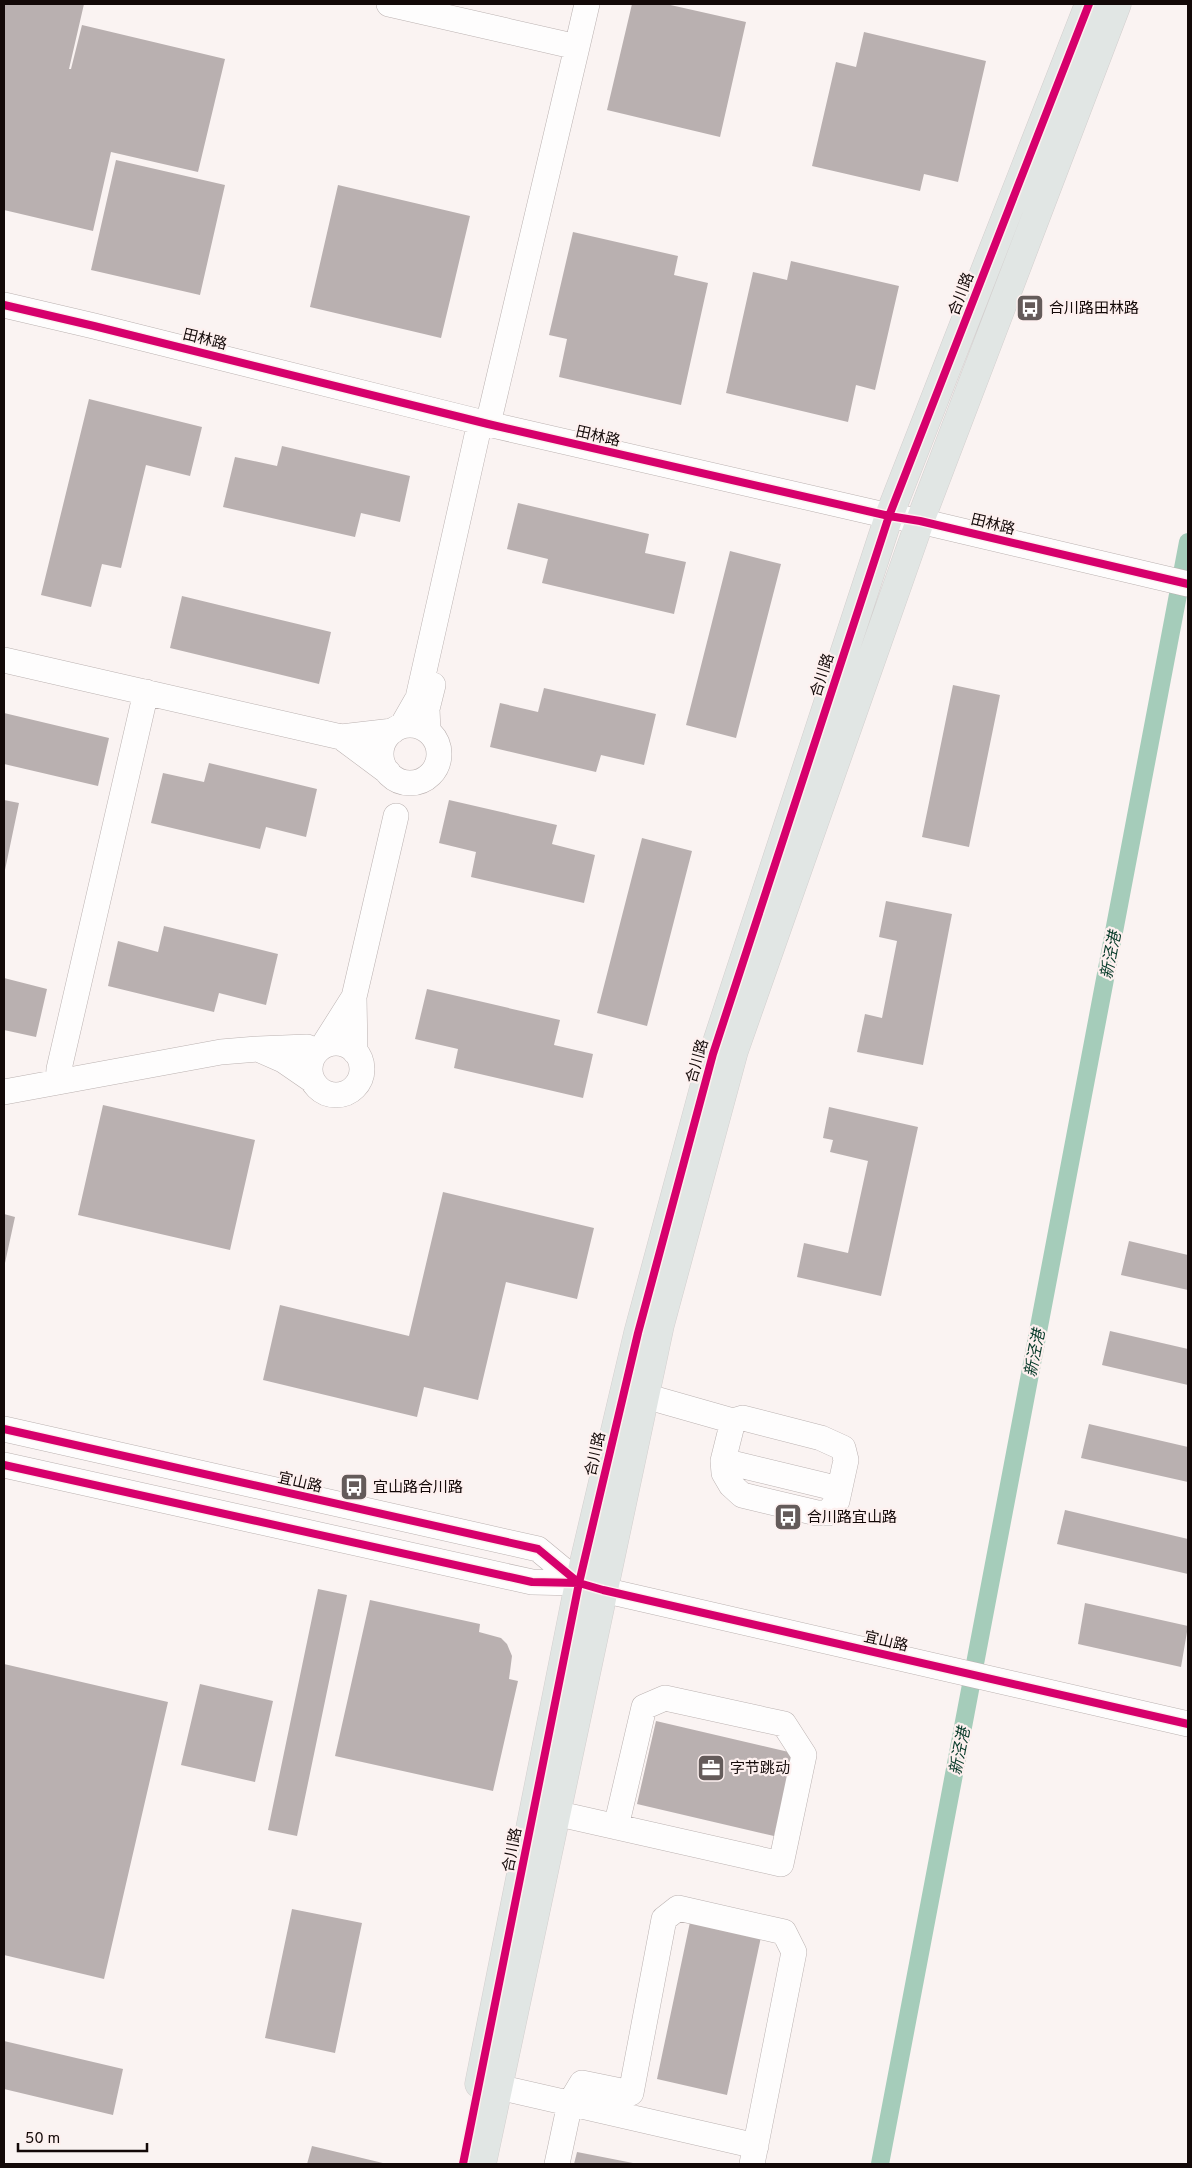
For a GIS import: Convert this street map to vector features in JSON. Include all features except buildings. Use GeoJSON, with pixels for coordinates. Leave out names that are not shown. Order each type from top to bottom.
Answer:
{"type":"FeatureCollection","features":[{"type":"Feature","properties":{"kind":"main road","name":"合川路"},"geometry":{"type":"LineString","coordinates":[[482,2164],[555,1814],[591,1587],[638,1333],[713,1054],[889,516],[1089,4]]}},
{"type":"Feature","properties":{"kind":"main road","name":"合川路"},"geometry":{"type":"LineString","coordinates":[[463,2164],[591,1587],[645,1396],[660,1325],[734,1051],[920,521],[1117,4]]}},
{"type":"Feature","properties":{"kind":"street"},"geometry":{"type":"LineString","coordinates":[[389,4],[577,47]]}},
{"type":"Feature","properties":{"kind":"street"},"geometry":{"type":"LineString","coordinates":[[396,816],[389,774],[383,764],[381,755],[386,737],[397,728],[418,698],[488,424],[587,4]]}},
{"type":"Feature","properties":{"kind":"street","name":"田林路"},"geometry":{"type":"LineString","coordinates":[[4,305],[488,424],[889,516],[920,521],[1188,584]]}},
{"type":"Feature","properties":{"kind":"street"},"geometry":{"type":"LineString","coordinates":[[428,732],[427,709],[488,424]]}},
{"type":"Feature","properties":{"kind":"street"},"geometry":{"type":"LineString","coordinates":[[4,660],[341,737],[397,728],[420,727],[435,739],[439,758],[436,767],[430,775],[417,782],[403,782],[389,774],[341,737]]}},
{"type":"Feature","properties":{"kind":"street"},"geometry":{"type":"LineString","coordinates":[[58,1082],[59,1069],[146,692]]}},
{"type":"Feature","properties":{"kind":"street"},"geometry":{"type":"LineString","coordinates":[[355,1052],[354,997],[396,816],[417,782]]}},
{"type":"Feature","properties":{"kind":"street"},"geometry":{"type":"LineString","coordinates":[[312,1080],[309,1067],[354,997]]}},
{"type":"Feature","properties":{"kind":"street"},"geometry":{"type":"LineString","coordinates":[[4,1092],[221,1052],[258,1049],[320,1049],[340,1043],[355,1052],[360,1058],[362,1066],[358,1083],[345,1094],[328,1094],[320,1090],[312,1080],[283,1060],[258,1049]]}},
{"type":"Feature","properties":{"kind":"street"},"geometry":{"type":"LineString","coordinates":[[645,1396],[734,1421],[743,1418],[821,1438],[843,1448],[846,1460],[839,1489],[723,1462],[734,1421]]}},
{"type":"Feature","properties":{"kind":"street","name":"宜山路"},"geometry":{"type":"LineString","coordinates":[[4,1429],[538,1549],[591,1587]]}},
{"type":"Feature","properties":{"kind":"street","name":"宜山路"},"geometry":{"type":"LineString","coordinates":[[4,1465],[532,1582],[591,1587],[1188,1724]]}},
{"type":"Feature","properties":{"kind":"street"},"geometry":{"type":"LineString","coordinates":[[555,1814],[781,1864],[804,1755],[784,1724],[666,1698],[644,1708],[616,1827]]}},
{"type":"Feature","properties":{"kind":"street"},"geometry":{"type":"LineString","coordinates":[[498,2087],[570,2103],[754,2155],[794,1952],[784,1932],[678,1908],[664,1920],[631,2093],[582,2083],[570,2103],[557,2164]]}},
{"type":"Feature","properties":{"kind":"waterway","name":"新泾港"},"geometry":{"type":"LineString","coordinates":[[880,2164],[1188,542]]}},
{"type":"Feature","properties":{"kind":"cycle path"},"geometry":{"type":"LineString","coordinates":[[463,2164],[579,1583],[638,1333],[713,1054],[889,516],[1089,4]]}},
{"type":"Feature","properties":{"kind":"cycle path"},"geometry":{"type":"LineString","coordinates":[[4,305],[488,424],[889,516],[920,521],[1188,584]]}},
{"type":"Feature","properties":{"kind":"cycle path"},"geometry":{"type":"LineString","coordinates":[[4,1429],[538,1549],[579,1583]]}},
{"type":"Feature","properties":{"kind":"cycle path"},"geometry":{"type":"LineString","coordinates":[[4,1465],[532,1582],[579,1583],[1188,1724]]}},
{"type":"Feature","properties":{"kind":"place","name":"合川路田林路"},"geometry":{"type":"Point","coordinates":[1030,308]}},
{"type":"Feature","properties":{"kind":"place","name":"宜山路合川路"},"geometry":{"type":"Point","coordinates":[354,1487]}},
{"type":"Feature","properties":{"kind":"place","name":"合川路宜山路"},"geometry":{"type":"Point","coordinates":[788,1517]}},
{"type":"Feature","properties":{"kind":"place","name":"字节跳动"},"geometry":{"type":"Point","coordinates":[711,1768]}}]}
